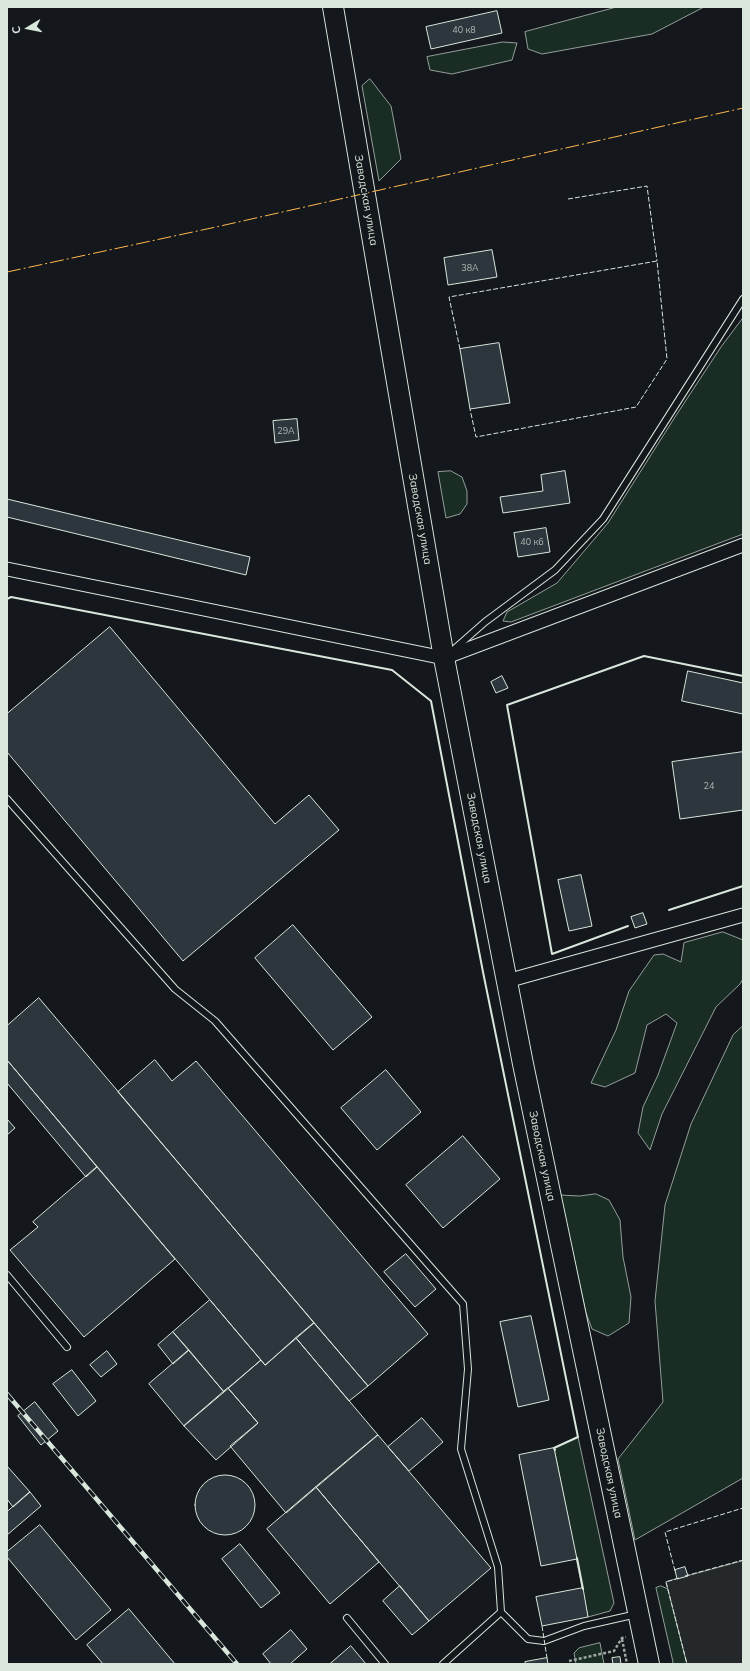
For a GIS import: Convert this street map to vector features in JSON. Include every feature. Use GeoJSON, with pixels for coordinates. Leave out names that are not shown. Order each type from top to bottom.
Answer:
{"type":"FeatureCollection","features":[{"type":"Feature","properties":{"kind":"main road","name":"Заводская улица"},"geometry":{"type":"LineString","coordinates":[[333,7],[444,658],[523,1064],[649,1664]]}},
{"type":"Feature","properties":{"kind":"street"},"geometry":{"type":"LineString","coordinates":[[7,569],[444,658],[743,545]]}},
{"type":"Feature","properties":{"kind":"street"},"geometry":{"type":"LineString","coordinates":[[507,981],[743,914]]}},
{"type":"Feature","properties":{"kind":"lane"},"geometry":{"type":"LineString","coordinates":[[444,658],[485,622],[555,570],[603,520],[743,299]]}},
{"type":"Feature","properties":{"kind":"lane"},"geometry":{"type":"LineString","coordinates":[[7,799],[175,990],[214,1021],[463,1304],[468,1369],[461,1448],[498,1567],[501,1612],[528,1639],[544,1641],[584,1626],[638,1614]]}},
{"type":"Feature","properties":{"kind":"lane"},"geometry":{"type":"LineString","coordinates":[[7,1275],[67,1347]]}},
{"type":"Feature","properties":{"kind":"lane"},"geometry":{"type":"LineString","coordinates":[[442,1664],[501,1612]]}},
{"type":"Feature","properties":{"kind":"lane"},"geometry":{"type":"LineString","coordinates":[[346,1618],[385,1664]]}},
{"type":"Feature","properties":{"kind":"path"},"geometry":{"type":"LineString","coordinates":[[569,1661],[614,1651],[622,1638],[632,1636]]}},
{"type":"Feature","properties":{"kind":"path"},"geometry":{"type":"LineString","coordinates":[[622,1638],[627,1664]]}},
{"type":"Feature","properties":{"kind":"green space"},"geometry":{"type":"Polygon","coordinates":[[[617,7],[704,7],[652,34],[542,54],[528,49],[525,32],[617,7]]]}},
{"type":"Feature","properties":{"kind":"green space"},"geometry":{"type":"Polygon","coordinates":[[[503,42],[517,43],[512,60],[452,74],[430,70],[427,57],[503,42]]]}},
{"type":"Feature","properties":{"kind":"green space"},"geometry":{"type":"Polygon","coordinates":[[[370,79],[391,106],[401,159],[379,181],[362,86],[370,79]]]}},
{"type":"Feature","properties":{"kind":"green space"},"geometry":{"type":"Polygon","coordinates":[[[743,318],[743,534],[511,622],[503,621],[507,612],[557,583],[608,523],[721,347],[743,318]]]}},
{"type":"Feature","properties":{"kind":"green space"},"geometry":{"type":"Polygon","coordinates":[[[451,471],[462,477],[467,491],[467,504],[460,514],[446,518],[438,472],[451,471]]]}},
{"type":"Feature","properties":{"kind":"green space"},"geometry":{"type":"Polygon","coordinates":[[[723,932],[743,940],[743,979],[740,984],[716,1007],[662,1114],[650,1150],[638,1133],[643,1107],[658,1075],[677,1023],[666,1014],[647,1025],[635,1073],[605,1087],[591,1083],[616,1030],[629,991],[654,955],[663,954],[681,962],[684,943],[723,932]]]}},
{"type":"Feature","properties":{"kind":"green space"},"geometry":{"type":"Polygon","coordinates":[[[743,1026],[743,1478],[635,1540],[618,1459],[663,1402],[655,1301],[665,1205],[691,1124],[733,1035],[743,1026]]]}},
{"type":"Feature","properties":{"kind":"green space"},"geometry":{"type":"Polygon","coordinates":[[[596,1194],[609,1200],[620,1220],[623,1257],[631,1297],[629,1323],[608,1336],[592,1329],[586,1313],[560,1195],[579,1196],[596,1194]]]}},
{"type":"Feature","properties":{"kind":"green space"},"geometry":{"type":"Polygon","coordinates":[[[578,1437],[614,1603],[610,1611],[588,1617],[554,1448],[578,1437]]]}},
{"type":"Feature","properties":{"kind":"green space"},"geometry":{"type":"Polygon","coordinates":[[[661,1586],[668,1589],[687,1664],[672,1664],[673,1662],[656,1588],[661,1586]]]}},
{"type":"Feature","properties":{"kind":"green space"},"geometry":{"type":"Polygon","coordinates":[[[600,1643],[604,1664],[576,1664],[574,1653],[579,1648],[600,1643]]]}},
{"type":"Feature","properties":{"kind":"shaded area"},"geometry":{"type":"Polygon","coordinates":[[[743,1561],[743,1664],[687,1664],[666,1582],[743,1561]]]}},
{"type":"Feature","properties":{"kind":"building"},"geometry":{"type":"Polygon","coordinates":[[[497,11],[502,33],[431,49],[426,27],[497,11]]]}},
{"type":"Feature","properties":{"kind":"building"},"geometry":{"type":"Polygon","coordinates":[[[492,250],[497,277],[448,285],[444,258],[492,250]]]}},
{"type":"Feature","properties":{"kind":"building"},"geometry":{"type":"Polygon","coordinates":[[[499,343],[510,403],[470,409],[460,349],[499,343]]]}},
{"type":"Feature","properties":{"kind":"building"},"geometry":{"type":"Polygon","coordinates":[[[297,419],[299,440],[275,443],[273,421],[297,419]]]}},
{"type":"Feature","properties":{"kind":"building"},"geometry":{"type":"Polygon","coordinates":[[[565,471],[570,503],[503,513],[500,497],[543,491],[541,475],[565,471]]]}},
{"type":"Feature","properties":{"kind":"building"},"geometry":{"type":"Polygon","coordinates":[[[7,499],[250,557],[246,575],[7,517],[7,499]]]}},
{"type":"Feature","properties":{"kind":"building"},"geometry":{"type":"Polygon","coordinates":[[[546,528],[550,552],[518,557],[514,533],[546,528]]]}},
{"type":"Feature","properties":{"kind":"building"},"geometry":{"type":"Polygon","coordinates":[[[110,627],[275,824],[309,795],[339,830],[183,961],[7,752],[7,714],[110,627]]]}},
{"type":"Feature","properties":{"kind":"building"},"geometry":{"type":"Polygon","coordinates":[[[688,671],[743,683],[743,714],[682,701],[688,671]]]}},
{"type":"Feature","properties":{"kind":"building"},"geometry":{"type":"Polygon","coordinates":[[[502,676],[508,688],[496,693],[491,682],[502,676]]]}},
{"type":"Feature","properties":{"kind":"building"},"geometry":{"type":"Polygon","coordinates":[[[743,752],[743,810],[680,819],[672,762],[743,752]]]}},
{"type":"Feature","properties":{"kind":"building"},"geometry":{"type":"Polygon","coordinates":[[[581,875],[592,926],[569,931],[558,880],[581,875]]]}},
{"type":"Feature","properties":{"kind":"building"},"geometry":{"type":"Polygon","coordinates":[[[643,913],[647,924],[635,928],[631,917],[643,913]]]}},
{"type":"Feature","properties":{"kind":"building"},"geometry":{"type":"Polygon","coordinates":[[[293,925],[372,1017],[333,1050],[255,958],[293,925]]]}},
{"type":"Feature","properties":{"kind":"building"},"geometry":{"type":"Polygon","coordinates":[[[39,998],[314,1323],[265,1365],[7,1060],[7,1026],[39,998]]]}},
{"type":"Feature","properties":{"kind":"building"},"geometry":{"type":"Polygon","coordinates":[[[7,1060],[97,1167],[86,1177],[7,1083],[7,1060]]]}},
{"type":"Feature","properties":{"kind":"building"},"geometry":{"type":"Polygon","coordinates":[[[155,1060],[172,1081],[196,1061],[428,1334],[368,1386],[118,1092],[155,1060]]]}},
{"type":"Feature","properties":{"kind":"building"},"geometry":{"type":"Polygon","coordinates":[[[386,1070],[421,1112],[377,1150],[341,1108],[386,1070]]]}},
{"type":"Feature","properties":{"kind":"building"},"geometry":{"type":"Polygon","coordinates":[[[7,1119],[15,1128],[7,1135],[7,1119]]]}},
{"type":"Feature","properties":{"kind":"building"},"geometry":{"type":"Polygon","coordinates":[[[463,1136],[500,1179],[443,1228],[406,1185],[463,1136]]]}},
{"type":"Feature","properties":{"kind":"building"},"geometry":{"type":"Polygon","coordinates":[[[97,1167],[175,1259],[84,1337],[10,1250],[38,1227],[33,1222],[97,1167]]]}},
{"type":"Feature","properties":{"kind":"building"},"geometry":{"type":"Polygon","coordinates":[[[406,1254],[436,1289],[415,1307],[384,1272],[406,1254]]]}},
{"type":"Feature","properties":{"kind":"building"},"geometry":{"type":"Polygon","coordinates":[[[210,1300],[261,1360],[224,1392],[173,1332],[210,1300]]]}},
{"type":"Feature","properties":{"kind":"building"},"geometry":{"type":"Polygon","coordinates":[[[531,1316],[549,1400],[518,1407],[500,1322],[531,1316]]]}},
{"type":"Feature","properties":{"kind":"building"},"geometry":{"type":"Polygon","coordinates":[[[314,1323],[368,1386],[349,1401],[296,1338],[314,1323]]]}},
{"type":"Feature","properties":{"kind":"building"},"geometry":{"type":"Polygon","coordinates":[[[173,1332],[189,1350],[173,1364],[158,1345],[173,1332]]]}},
{"type":"Feature","properties":{"kind":"building"},"geometry":{"type":"Polygon","coordinates":[[[296,1338],[378,1435],[286,1513],[230,1446],[258,1423],[228,1388],[261,1360],[265,1365],[296,1338]]]}},
{"type":"Feature","properties":{"kind":"building"},"geometry":{"type":"Polygon","coordinates":[[[189,1350],[224,1392],[184,1426],[149,1384],[189,1350]]]}},
{"type":"Feature","properties":{"kind":"building"},"geometry":{"type":"Polygon","coordinates":[[[107,1351],[117,1364],[101,1377],[90,1365],[107,1351]]]}},
{"type":"Feature","properties":{"kind":"building"},"geometry":{"type":"Polygon","coordinates":[[[72,1370],[96,1401],[78,1416],[53,1384],[72,1370]]]}},
{"type":"Feature","properties":{"kind":"building"},"geometry":{"type":"Polygon","coordinates":[[[228,1388],[258,1423],[216,1460],[184,1426],[228,1388]]]}},
{"type":"Feature","properties":{"kind":"building"},"geometry":{"type":"Polygon","coordinates":[[[35,1402],[58,1431],[41,1445],[18,1416],[35,1402]]]}},
{"type":"Feature","properties":{"kind":"building"},"geometry":{"type":"Polygon","coordinates":[[[422,1418],[443,1442],[409,1471],[388,1447],[422,1418]]]}},
{"type":"Feature","properties":{"kind":"building"},"geometry":{"type":"Polygon","coordinates":[[[378,1435],[491,1568],[429,1621],[316,1487],[378,1435]]]}},
{"type":"Feature","properties":{"kind":"building"},"geometry":{"type":"Polygon","coordinates":[[[554,1448],[577,1559],[541,1566],[519,1455],[554,1448]]]}},
{"type":"Feature","properties":{"kind":"building"},"geometry":{"type":"Polygon","coordinates":[[[7,1466],[30,1492],[13,1507],[7,1499],[7,1466]]]}},
{"type":"Feature","properties":{"kind":"building"},"geometry":{"type":"Polygon","coordinates":[[[225,1475],[242,1480],[250,1488],[255,1505],[250,1522],[242,1530],[225,1535],[208,1530],[200,1522],[195,1505],[200,1488],[208,1480],[225,1475]]]}},
{"type":"Feature","properties":{"kind":"building"},"geometry":{"type":"Polygon","coordinates":[[[316,1487],[379,1562],[330,1604],[267,1529],[316,1487]]]}},
{"type":"Feature","properties":{"kind":"building"},"geometry":{"type":"Polygon","coordinates":[[[30,1492],[41,1506],[7,1535],[7,1512],[30,1492]]]}},
{"type":"Feature","properties":{"kind":"building"},"geometry":{"type":"Polygon","coordinates":[[[40,1525],[111,1610],[76,1640],[7,1557],[7,1552],[40,1525]]]}},
{"type":"Feature","properties":{"kind":"building"},"geometry":{"type":"Polygon","coordinates":[[[240,1544],[280,1593],[261,1608],[222,1559],[240,1544]]]}},
{"type":"Feature","properties":{"kind":"building"},"geometry":{"type":"Polygon","coordinates":[[[685,1567],[688,1576],[677,1579],[675,1570],[685,1567]]]}},
{"type":"Feature","properties":{"kind":"building"},"geometry":{"type":"Polygon","coordinates":[[[400,1586],[429,1621],[412,1635],[383,1601],[400,1586]]]}},
{"type":"Feature","properties":{"kind":"building"},"geometry":{"type":"Polygon","coordinates":[[[583,1588],[588,1617],[542,1626],[536,1597],[583,1588]]]}},
{"type":"Feature","properties":{"kind":"building"},"geometry":{"type":"Polygon","coordinates":[[[129,1609],[175,1664],[103,1664],[87,1645],[129,1609]]]}},
{"type":"Feature","properties":{"kind":"building"},"geometry":{"type":"Polygon","coordinates":[[[291,1630],[307,1649],[290,1664],[271,1664],[263,1654],[291,1630]]]}},
{"type":"Feature","properties":{"kind":"building"},"geometry":{"type":"Polygon","coordinates":[[[351,1646],[366,1664],[330,1664],[351,1646]]]}},
{"type":"Feature","properties":{"kind":"building"},"geometry":{"type":"Polygon","coordinates":[[[620,1657],[621,1664],[613,1664],[612,1658],[620,1657]]]}},
{"type":"Feature","properties":{"kind":"building"},"geometry":{"type":"Polygon","coordinates":[[[547,1658],[548,1664],[525,1664],[525,1662],[547,1658]]]}},
{"type":"Feature","properties":{"kind":"railway"},"geometry":{"type":"LineString","coordinates":[[7,1394],[237,1664]]}},
{"type":"Feature","properties":{"kind":"fence"},"geometry":{"type":"LineString","coordinates":[[568,199],[647,186],[657,261]]}},
{"type":"Feature","properties":{"kind":"fence"},"geometry":{"type":"LineString","coordinates":[[460,349],[449,297],[657,261],[667,359],[636,407],[476,437],[470,409]]}},
{"type":"Feature","properties":{"kind":"fence"},"geometry":{"type":"LineString","coordinates":[[675,1571],[665,1532],[743,1508]]}},
{"type":"Feature","properties":{"kind":"fence"},"geometry":{"type":"LineString","coordinates":[[685,1576],[743,1560]]}},
{"type":"Feature","properties":{"kind":"fence"},"geometry":{"type":"LineString","coordinates":[[679,1578],[666,1582],[687,1664]]}},
{"type":"Feature","properties":{"kind":"fence"},"geometry":{"type":"LineString","coordinates":[[542,1626],[547,1658]]}},
{"type":"Feature","properties":{"kind":"wall"},"geometry":{"type":"LineString","coordinates":[[7,599],[11,597],[392,670],[431,701],[483,972],[578,1437],[554,1448],[555,1450]]}},
{"type":"Feature","properties":{"kind":"wall"},"geometry":{"type":"LineString","coordinates":[[628,926],[552,954],[507,705],[644,656],[743,676]]}},
{"type":"Feature","properties":{"kind":"wall"},"geometry":{"type":"LineString","coordinates":[[669,910],[743,886]]}},
{"type":"Feature","properties":{"kind":"wall"},"geometry":{"type":"LineString","coordinates":[[577,1558],[583,1589]]}},
{"type":"Feature","properties":{"kind":"power"},"geometry":{"type":"LineString","coordinates":[[7,272],[216,227],[743,108]]}}]}
